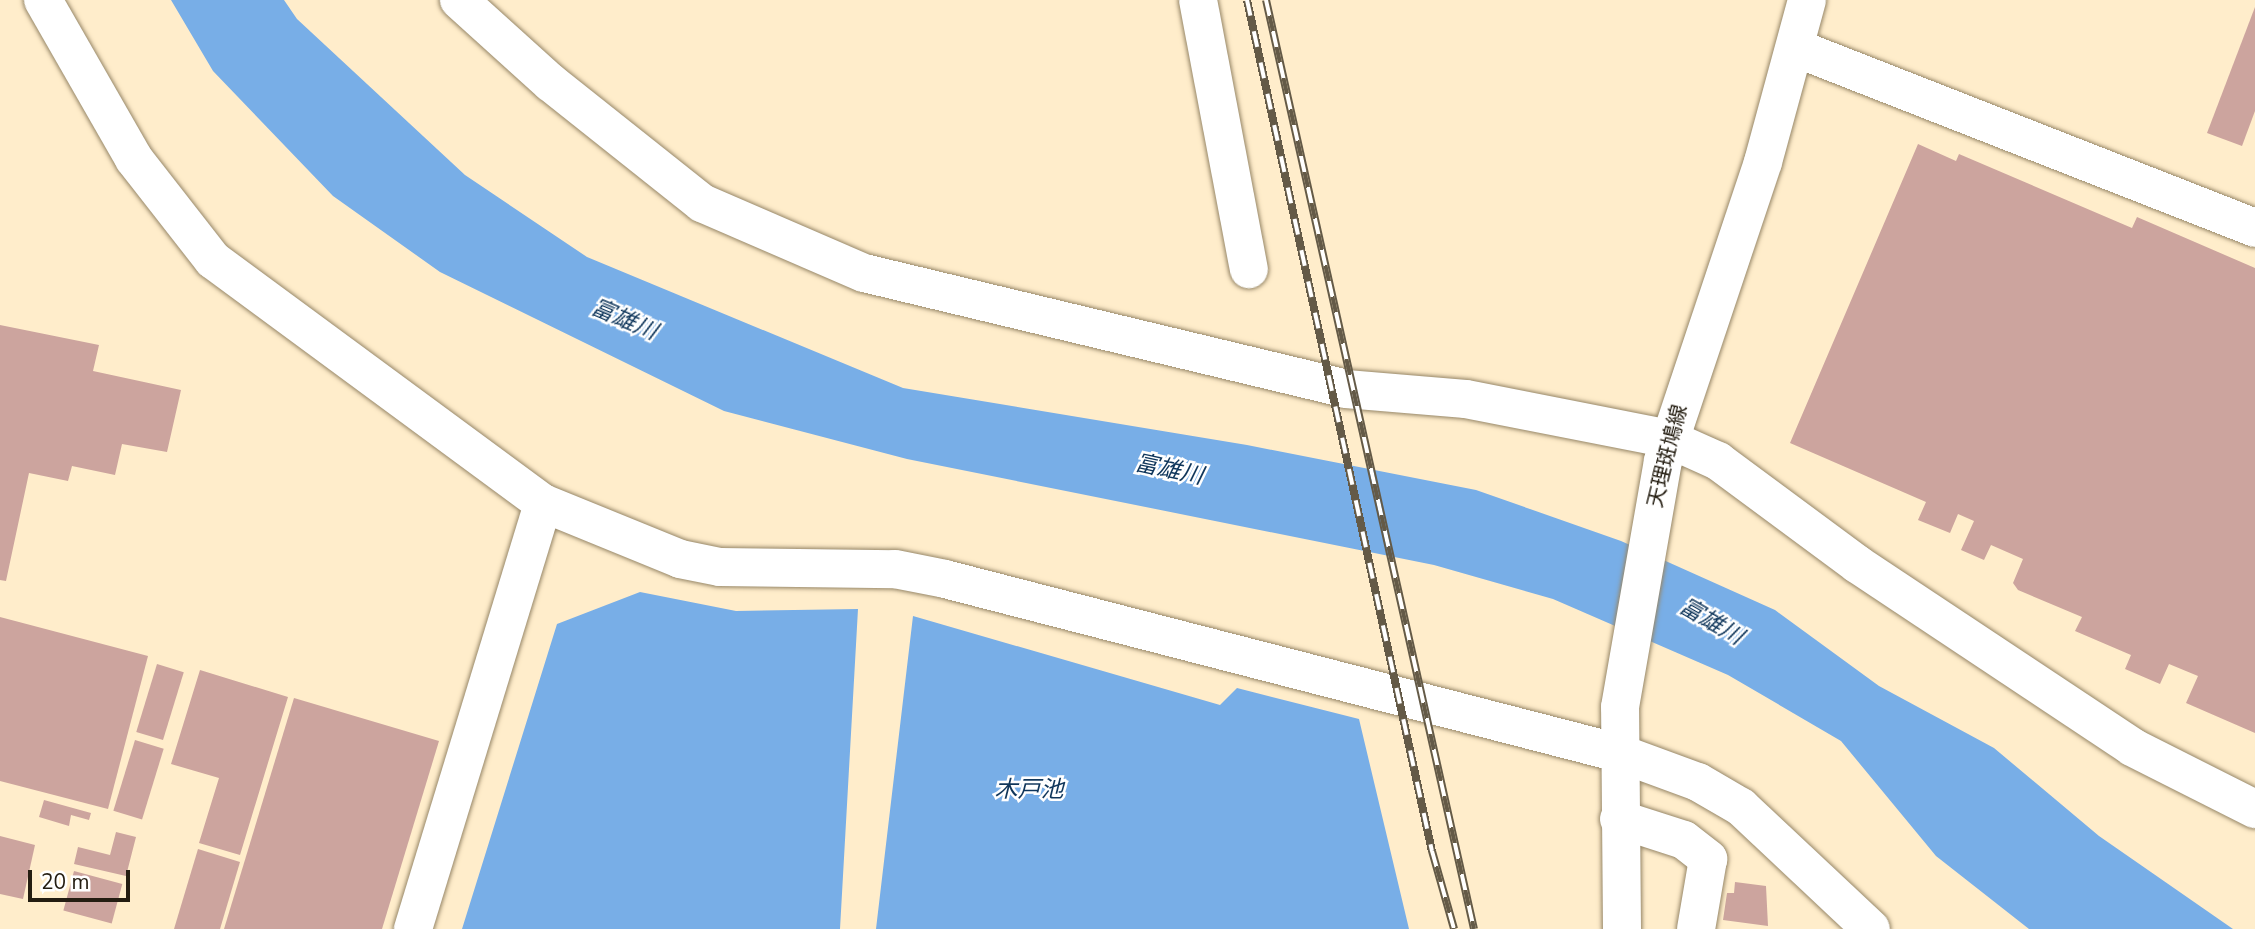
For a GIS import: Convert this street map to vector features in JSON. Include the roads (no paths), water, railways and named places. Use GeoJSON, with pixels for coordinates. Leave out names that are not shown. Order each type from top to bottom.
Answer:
{"type":"FeatureCollection","features":[{"type":"Feature","properties":{"kind":"street"},"geometry":{"type":"LineString","coordinates":[[43,0],[134,159],[213,260],[543,503],[680,559],[753,568],[895,569],[945,579],[1619,753],[1698,782],[1741,807],[1871,929]]}},
{"type":"Feature","properties":{"kind":"street"},"geometry":{"type":"LineString","coordinates":[[459,0],[551,83],[702,203],[864,273],[1346,388],[1466,399],[1718,461],[1857,564],[2132,747],[2255,809]]}},
{"type":"Feature","properties":{"kind":"street"},"geometry":{"type":"LineString","coordinates":[[1198,0],[1249,269]]}},
{"type":"Feature","properties":{"kind":"street","name":"天理斑鳩線"},"geometry":{"type":"LineString","coordinates":[[1622,929],[1620,708],[1666,450],[1796,48],[1807,0]]}},
{"type":"Feature","properties":{"kind":"street"},"geometry":{"type":"LineString","coordinates":[[1796,48],[2255,228]]}},
{"type":"Feature","properties":{"kind":"street"},"geometry":{"type":"LineString","coordinates":[[414,929],[543,503]]}},
{"type":"Feature","properties":{"kind":"street"},"geometry":{"type":"LineString","coordinates":[[1619,819],[1684,840],[1708,859],[1696,929]]}},
{"type":"Feature","properties":{"kind":"water","name":"富雄川"},"geometry":{"type":"Polygon","coordinates":[[[171,0],[284,0],[297,19],[465,175],[587,257],[903,388],[1247,445],[1476,490],[1621,541],[1775,610],[1879,686],[1994,748],[2099,836],[2233,929],[2029,929],[1936,856],[1841,741],[1728,675],[1553,599],[1434,565],[907,459],[724,411],[440,272],[333,196],[213,71],[171,0]]]}},
{"type":"Feature","properties":{"kind":"water"},"geometry":{"type":"Polygon","coordinates":[[[640,592],[736,611],[858,609],[840,929],[462,929],[557,624],[640,592]]]}},
{"type":"Feature","properties":{"kind":"water","name":"木戸池"},"geometry":{"type":"Polygon","coordinates":[[[913,616],[1220,705],[1237,688],[1359,719],[1409,929],[876,929],[913,616]]]}},
{"type":"Feature","properties":{"kind":"railway"},"geometry":{"type":"LineString","coordinates":[[1247,0],[1432,851],[1454,929]]}},
{"type":"Feature","properties":{"kind":"railway"},"geometry":{"type":"LineString","coordinates":[[1266,0],[1474,929]]}}]}
